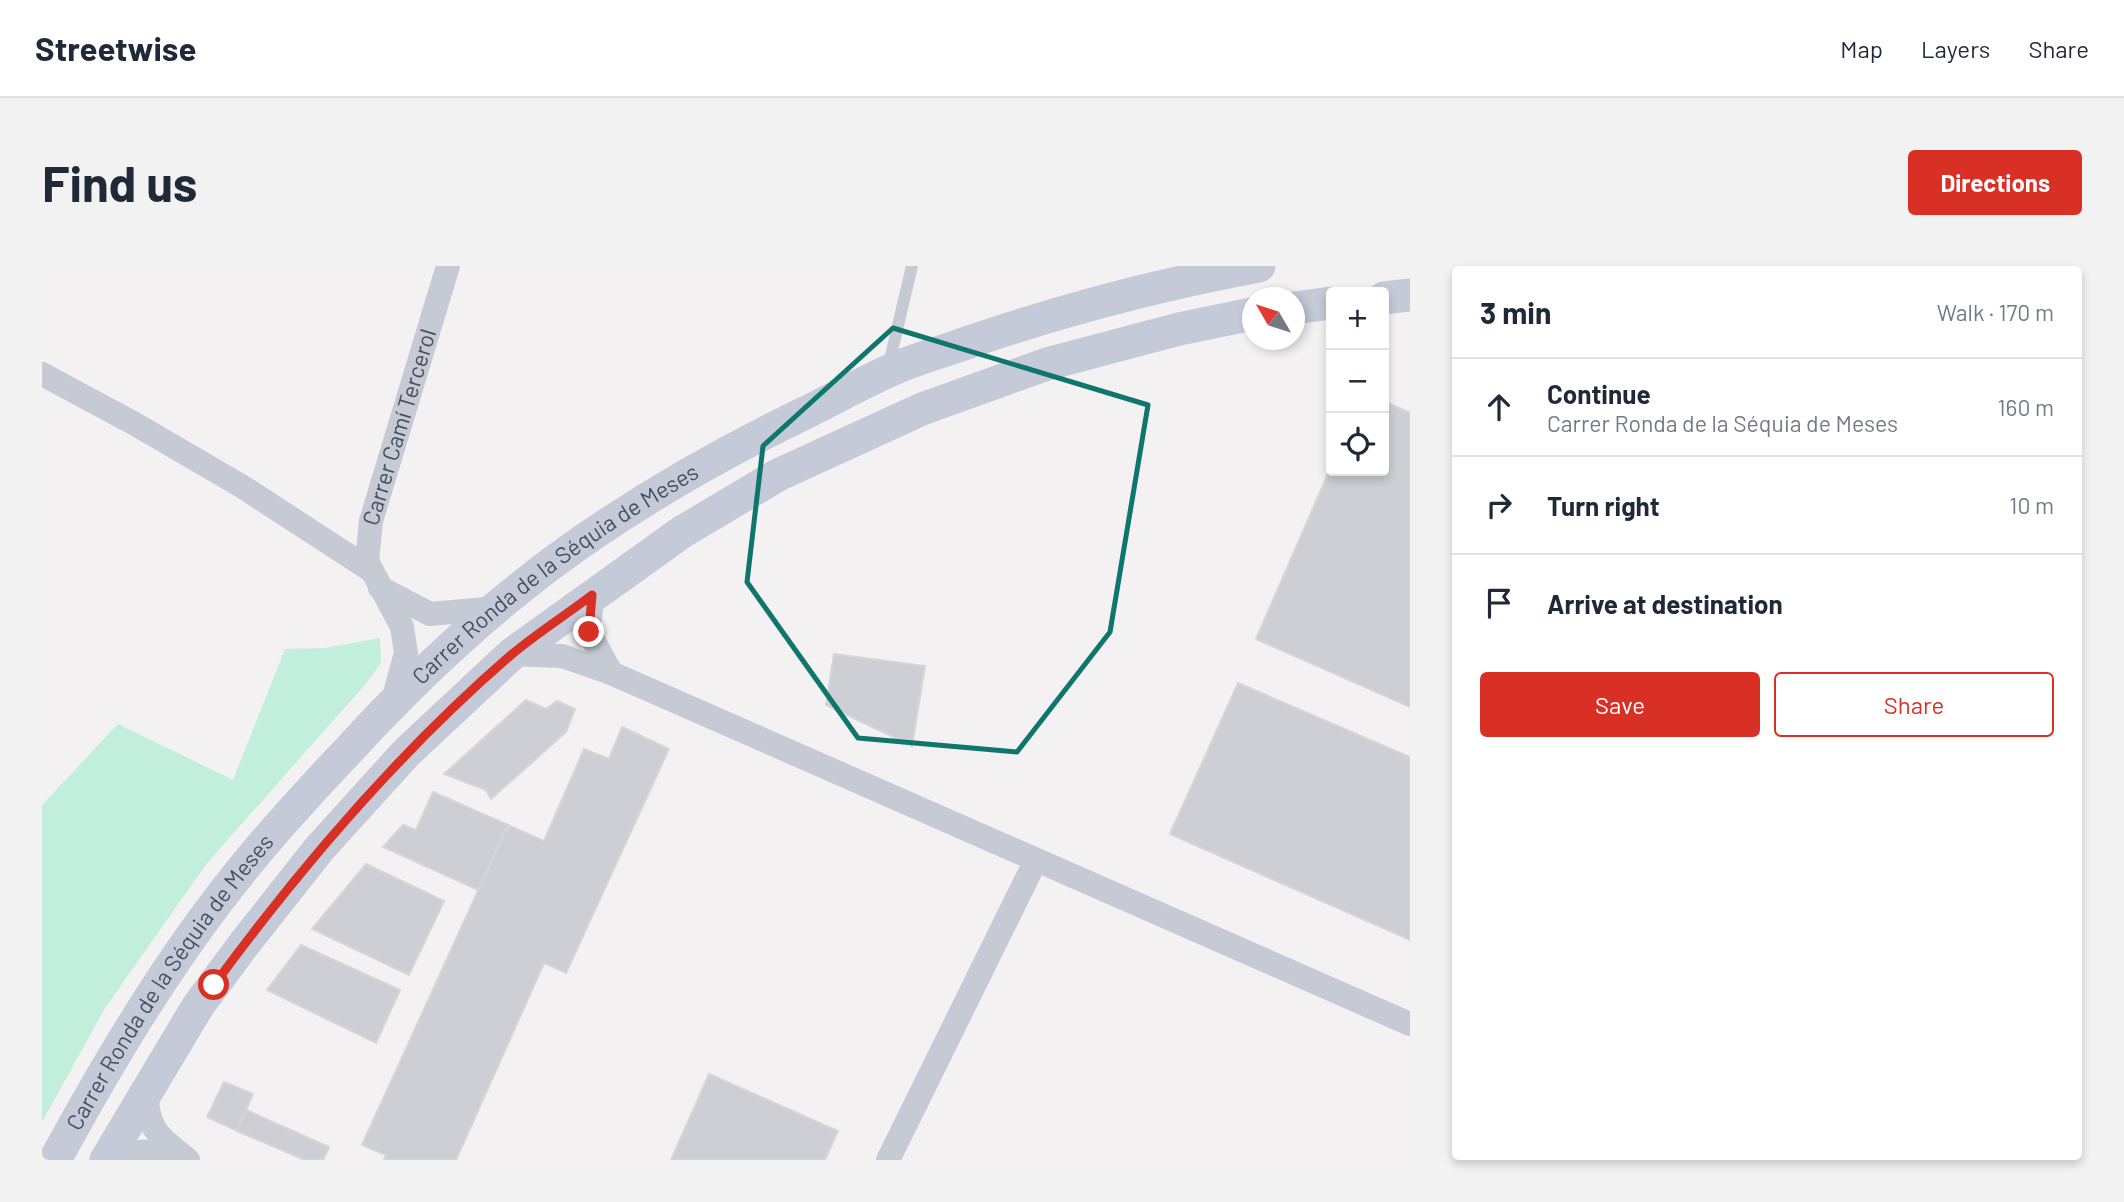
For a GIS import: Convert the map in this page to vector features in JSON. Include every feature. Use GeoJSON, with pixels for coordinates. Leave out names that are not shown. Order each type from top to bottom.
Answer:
{"type":"FeatureCollection","features":[{"type":"Feature","properties":{"kind":"main road","name":"Carrer Ronda de la Séquia de Meses"},"geometry":{"type":"LineString","coordinates":[[55,1160],[123,1041],[163,978],[210,911],[283,820],[393,701],[439,656],[590,536],[654,495],[752,439],[887,373],[1028,322],[1111,298],[1259,266]]}},
{"type":"Feature","properties":{"kind":"main road"},"geometry":{"type":"LineString","coordinates":[[1389,297],[1410,295]]}},
{"type":"Feature","properties":{"kind":"main road"},"geometry":{"type":"LineString","coordinates":[[1305,306],[1326,304]]}},
{"type":"Feature","properties":{"kind":"main road","name":"Carrer Ronda de la Séquia de Meses"},"geometry":{"type":"LineString","coordinates":[[106,1160],[198,1006],[319,849],[407,752],[512,654],[682,532],[778,475],[922,409],[1047,364],[1179,329],[1242,316]]}},
{"type":"Feature","properties":{"kind":"street","name":"Carrer Camí Tercerol"},"geometry":{"type":"LineString","coordinates":[[375,579],[367,561],[371,521],[448,266]]}},
{"type":"Feature","properties":{"kind":"street"},"geometry":{"type":"LineString","coordinates":[[42,374],[243,487],[430,614],[497,608]]}},
{"type":"Feature","properties":{"kind":"street"},"geometry":{"type":"LineString","coordinates":[[375,579],[402,627],[406,653],[393,701]]}},
{"type":"Feature","properties":{"kind":"street"},"geometry":{"type":"LineString","coordinates":[[592,595],[589,632],[611,673]]}},
{"type":"Feature","properties":{"kind":"street"},"geometry":{"type":"LineString","coordinates":[[512,654],[562,656],[611,673],[1410,1024]]}},
{"type":"Feature","properties":{"kind":"street"},"geometry":{"type":"LineString","coordinates":[[888,1160],[1035,860]]}},
{"type":"Feature","properties":{"kind":"street"},"geometry":{"type":"LineString","coordinates":[[146,1093],[148,1116],[159,1135],[187,1160]]}},
{"type":"Feature","properties":{"kind":"street"},"geometry":{"type":"LineString","coordinates":[[116,1160],[121,1156],[145,1150],[187,1160]]}},
{"type":"Feature","properties":{"kind":"lane"},"geometry":{"type":"LineString","coordinates":[[887,373],[912,266]]}},
{"type":"Feature","properties":{"kind":"highlighted area"},"geometry":{"type":"Polygon","coordinates":[[[893,328],[1148,405],[1110,632],[1017,752],[858,738],[747,582],[763,446],[893,328]]]}},
{"type":"Feature","properties":{"kind":"green space"},"geometry":{"type":"Polygon","coordinates":[[[380,638],[381,663],[363,687],[207,863],[105,1008],[42,1122],[42,805],[118,724],[233,780],[285,649],[324,648],[380,638]]]}},
{"type":"Feature","properties":{"kind":"building"},"geometry":{"type":"Polygon","coordinates":[[[1389,403],[1410,413],[1410,707],[1256,639],[1327,476],[1389,476],[1389,403]]]}},
{"type":"Feature","properties":{"kind":"building"},"geometry":{"type":"Polygon","coordinates":[[[834,654],[925,666],[912,746],[826,705],[834,654]]]}},
{"type":"Feature","properties":{"kind":"building"},"geometry":{"type":"Polygon","coordinates":[[[1238,683],[1410,757],[1410,940],[1170,834],[1238,683]]]}},
{"type":"Feature","properties":{"kind":"building"},"geometry":{"type":"Polygon","coordinates":[[[526,700],[546,709],[557,701],[575,709],[566,732],[491,799],[486,790],[444,774],[526,700]]]}},
{"type":"Feature","properties":{"kind":"building"},"geometry":{"type":"Polygon","coordinates":[[[622,727],[669,749],[566,973],[544,963],[456,1160],[384,1160],[386,1155],[362,1145],[508,825],[544,841],[584,749],[609,759],[622,727]]]}},
{"type":"Feature","properties":{"kind":"building"},"geometry":{"type":"Polygon","coordinates":[[[433,792],[508,825],[478,890],[383,847],[403,825],[416,830],[433,792]]]}},
{"type":"Feature","properties":{"kind":"building"},"geometry":{"type":"Polygon","coordinates":[[[366,864],[444,901],[409,975],[312,929],[366,864]]]}},
{"type":"Feature","properties":{"kind":"building"},"geometry":{"type":"Polygon","coordinates":[[[301,945],[400,990],[376,1043],[267,990],[301,945]]]}},
{"type":"Feature","properties":{"kind":"building"},"geometry":{"type":"Polygon","coordinates":[[[709,1074],[838,1131],[825,1160],[671,1160],[709,1074]]]}},
{"type":"Feature","properties":{"kind":"building"},"geometry":{"type":"Polygon","coordinates":[[[224,1082],[253,1094],[237,1131],[207,1117],[224,1082]]]}},
{"type":"Feature","properties":{"kind":"building"},"geometry":{"type":"Polygon","coordinates":[[[246,1110],[329,1147],[323,1160],[305,1160],[237,1131],[246,1110]]]}},
{"type":"Feature","properties":{"kind":"route"},"geometry":{"type":"LineString","coordinates":[[214,985],[319,849],[407,752],[512,654],[592,595],[589,632]]}}]}
